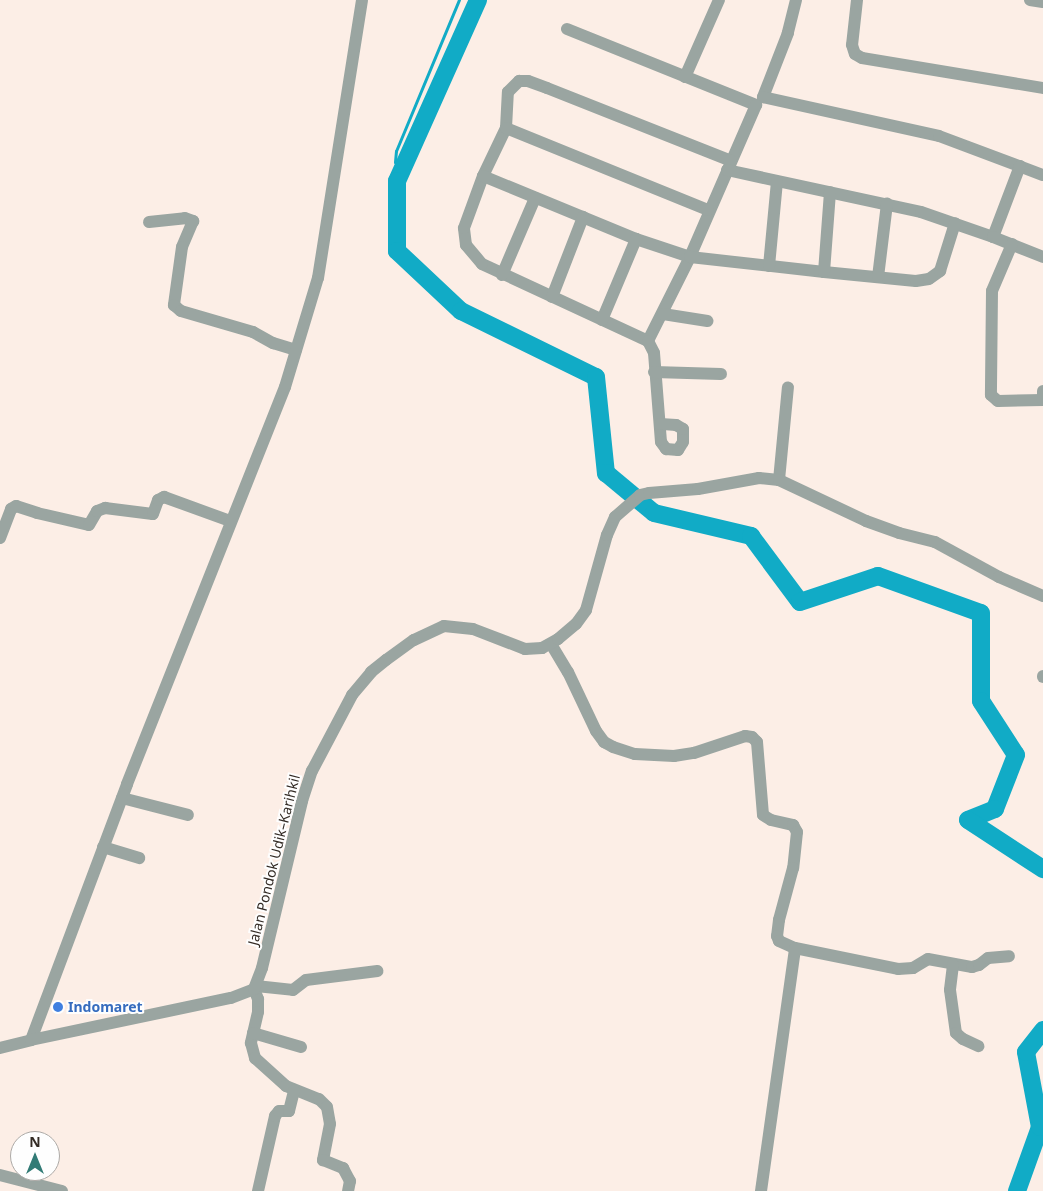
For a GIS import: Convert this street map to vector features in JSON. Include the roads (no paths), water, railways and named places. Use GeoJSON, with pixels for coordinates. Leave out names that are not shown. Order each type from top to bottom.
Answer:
{"type":"FeatureCollection","features":[{"type":"Feature","properties":{"kind":"street"},"geometry":{"type":"LineString","coordinates":[[31,1040],[122,798],[230,521],[285,387],[318,278],[362,0]]}},
{"type":"Feature","properties":{"kind":"street"},"geometry":{"type":"LineString","coordinates":[[685,77],[719,0]]}},
{"type":"Feature","properties":{"kind":"street"},"geometry":{"type":"LineString","coordinates":[[648,341],[690,257],[708,210],[759,101],[788,33],[796,0]]}},
{"type":"Feature","properties":{"kind":"street"},"geometry":{"type":"LineString","coordinates":[[857,0],[852,45],[855,54],[862,58],[1043,88]]}},
{"type":"Feature","properties":{"kind":"street"},"geometry":{"type":"LineString","coordinates":[[1030,0],[1043,2]]}},
{"type":"Feature","properties":{"kind":"street"},"geometry":{"type":"LineString","coordinates":[[567,30],[685,77],[759,101],[939,136],[1043,175]]}},
{"type":"Feature","properties":{"kind":"street"},"geometry":{"type":"LineString","coordinates":[[660,424],[654,372],[654,354],[648,341],[502,275],[482,264],[471,253],[464,236],[466,216],[506,128],[508,92],[519,81],[528,81],[729,165],[777,181],[887,204],[956,222],[1043,257]]}},
{"type":"Feature","properties":{"kind":"street"},"geometry":{"type":"LineString","coordinates":[[506,128],[708,210]]}},
{"type":"Feature","properties":{"kind":"street"},"geometry":{"type":"LineString","coordinates":[[993,237],[1020,166]]}},
{"type":"Feature","properties":{"kind":"street"},"geometry":{"type":"LineString","coordinates":[[483,176],[636,239],[690,257],[916,281],[935,276],[943,262],[956,222]]}},
{"type":"Feature","properties":{"kind":"street"},"geometry":{"type":"LineString","coordinates":[[769,266],[777,181]]}},
{"type":"Feature","properties":{"kind":"street"},"geometry":{"type":"LineString","coordinates":[[824,272],[830,192]]}},
{"type":"Feature","properties":{"kind":"street"},"geometry":{"type":"LineString","coordinates":[[502,275],[535,198]]}},
{"type":"Feature","properties":{"kind":"street"},"geometry":{"type":"LineString","coordinates":[[878,277],[887,204]]}},
{"type":"Feature","properties":{"kind":"street"},"geometry":{"type":"LineString","coordinates":[[552,297],[583,217]]}},
{"type":"Feature","properties":{"kind":"street"},"geometry":{"type":"LineString","coordinates":[[149,222],[184,218],[193,221],[182,247],[174,305],[181,311],[253,332],[273,343],[296,350]]}},
{"type":"Feature","properties":{"kind":"street"},"geometry":{"type":"LineString","coordinates":[[602,320],[636,239]]}},
{"type":"Feature","properties":{"kind":"street"},"geometry":{"type":"LineString","coordinates":[[1012,244],[992,291],[991,395],[998,401],[1043,400],[1043,391]]}},
{"type":"Feature","properties":{"kind":"street"},"geometry":{"type":"LineString","coordinates":[[663,314],[707,321]]}},
{"type":"Feature","properties":{"kind":"street"},"geometry":{"type":"LineString","coordinates":[[654,372],[721,374]]}},
{"type":"Feature","properties":{"kind":"street"},"geometry":{"type":"LineString","coordinates":[[779,480],[788,387]]}},
{"type":"Feature","properties":{"kind":"street","name":"Jalan Pondok Udik–Karihkil"},"geometry":{"type":"LineString","coordinates":[[255,987],[306,788],[312,771],[352,695],[371,672],[414,640],[444,626],[474,629],[525,649],[533,650],[550,644],[571,630],[586,610],[607,535],[615,517],[640,496],[650,492],[698,489],[759,478],[779,480],[873,523],[935,542],[999,577],[1043,596]]}},
{"type":"Feature","properties":{"kind":"street"},"geometry":{"type":"LineString","coordinates":[[0,538],[11,509],[16,506],[88,525],[97,511],[106,508],[153,514],[158,500],[164,497],[230,521]]}},
{"type":"Feature","properties":{"kind":"street"},"geometry":{"type":"LineString","coordinates":[[550,644],[568,672],[596,732],[604,742],[612,747],[635,754],[674,756],[694,753],[746,736],[755,739],[757,742],[763,814],[771,820],[793,825],[797,832],[792,868],[777,936],[784,944],[795,948],[864,960],[892,968],[909,969],[928,958],[953,965],[972,967],[978,966],[988,958],[1009,956]]}},
{"type":"Feature","properties":{"kind":"street"},"geometry":{"type":"LineString","coordinates":[[122,798],[188,815]]}},
{"type":"Feature","properties":{"kind":"street"},"geometry":{"type":"LineString","coordinates":[[103,847],[140,858]]}},
{"type":"Feature","properties":{"kind":"street"},"geometry":{"type":"LineString","coordinates":[[761,1191],[795,948]]}},
{"type":"Feature","properties":{"kind":"street"},"geometry":{"type":"LineString","coordinates":[[953,965],[950,990],[956,1033],[963,1039],[978,1046]]}},
{"type":"Feature","properties":{"kind":"street"},"geometry":{"type":"LineString","coordinates":[[0,1048],[231,998],[255,987],[293,990],[306,980],[378,971]]}},
{"type":"Feature","properties":{"kind":"street"},"geometry":{"type":"LineString","coordinates":[[255,987],[258,999],[258,1012],[250,1043],[255,1058],[278,1080],[294,1091],[319,1099],[327,1107],[330,1124],[323,1160],[343,1168],[350,1181],[348,1191]]}},
{"type":"Feature","properties":{"kind":"street"},"geometry":{"type":"LineString","coordinates":[[253,1033],[301,1047]]}},
{"type":"Feature","properties":{"kind":"street"},"geometry":{"type":"LineString","coordinates":[[258,1191],[275,1116],[279,1110],[289,1111],[294,1091]]}},
{"type":"Feature","properties":{"kind":"street"},"geometry":{"type":"LineString","coordinates":[[0,1175],[62,1191]]}},
{"type":"Feature","properties":{"kind":"waterway"},"geometry":{"type":"LineString","coordinates":[[402,171],[395,162],[396,151],[459,0]]}},
{"type":"Feature","properties":{"kind":"waterway"},"geometry":{"type":"LineString","coordinates":[[478,0],[397,181],[397,251],[461,311],[596,377],[606,473],[654,513],[751,536],[800,602],[878,576],[981,613],[981,701],[1016,755],[995,809],[968,820],[1043,869]]}},
{"type":"Feature","properties":{"kind":"waterway"},"geometry":{"type":"LineString","coordinates":[[1017,1191],[1040,1127],[1026,1052],[1043,1030]]}},
{"type":"Feature","properties":{"kind":"place","name":"Indomaret"},"geometry":{"type":"Point","coordinates":[58,1007]}}]}
